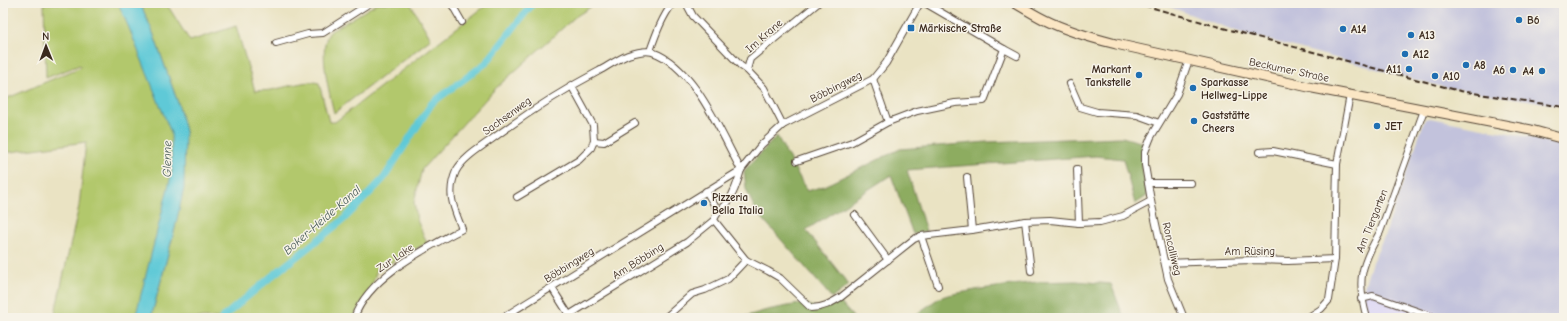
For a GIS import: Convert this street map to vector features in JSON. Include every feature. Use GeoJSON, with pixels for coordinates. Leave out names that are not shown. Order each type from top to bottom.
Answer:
{"type":"FeatureCollection","features":[{"type":"Feature","properties":{"kind":"main road","name":"Beckumer Straße"},"geometry":{"type":"LineString","coordinates":[[1015,3],[1045,20],[1083,36],[1350,95],[1531,130],[1564,139]]}},
{"type":"Feature","properties":{"kind":"street"},"geometry":{"type":"LineString","coordinates":[[276,43],[308,34],[323,34],[370,3]]}},
{"type":"Feature","properties":{"kind":"street"},"geometry":{"type":"LineString","coordinates":[[451,3],[462,22]]}},
{"type":"Feature","properties":{"kind":"street"},"geometry":{"type":"LineString","coordinates":[[673,3],[659,28],[650,51],[664,58],[685,74],[708,108],[741,170]]}},
{"type":"Feature","properties":{"kind":"street","name":"Im Krane"},"geometry":{"type":"LineString","coordinates":[[686,3],[693,16],[764,88],[783,125]]}},
{"type":"Feature","properties":{"kind":"street","name":"Böbbingweg"},"geometry":{"type":"LineString","coordinates":[[502,318],[741,170],[761,145],[783,125],[873,79],[886,63],[920,3]]}},
{"type":"Feature","properties":{"kind":"street"},"geometry":{"type":"LineString","coordinates":[[924,3],[1017,56]]}},
{"type":"Feature","properties":{"kind":"street","name":"Im Krane"},"geometry":{"type":"LineString","coordinates":[[747,70],[750,59],[817,4]]}},
{"type":"Feature","properties":{"kind":"street"},"geometry":{"type":"LineString","coordinates":[[797,161],[852,142],[888,122],[918,111],[955,103],[984,101],[1004,49]]}},
{"type":"Feature","properties":{"kind":"street","name":"Sachsenweg"},"geometry":{"type":"LineString","coordinates":[[462,229],[451,201],[450,193],[456,171],[460,165],[528,112],[571,86],[628,55],[650,51]]}},
{"type":"Feature","properties":{"kind":"street","name":"Roncalliweg"},"geometry":{"type":"LineString","coordinates":[[1184,318],[1168,278],[1151,201],[1145,152],[1150,136],[1177,94],[1189,60]]}},
{"type":"Feature","properties":{"kind":"street"},"geometry":{"type":"LineString","coordinates":[[873,79],[888,122]]}},
{"type":"Feature","properties":{"kind":"street"},"geometry":{"type":"LineString","coordinates":[[1070,84],[1080,108],[1096,112],[1137,114],[1159,123]]}},
{"type":"Feature","properties":{"kind":"street"},"geometry":{"type":"LineString","coordinates":[[517,197],[579,160],[588,153],[594,141],[593,125],[571,86]]}},
{"type":"Feature","properties":{"kind":"street"},"geometry":{"type":"LineString","coordinates":[[1307,318],[1321,309],[1329,300],[1335,259],[1337,164],[1350,95]]}},
{"type":"Feature","properties":{"kind":"street","name":"Am Tiergarten"},"geometry":{"type":"LineString","coordinates":[[1367,318],[1361,299],[1360,282],[1364,265],[1380,232],[1424,110]]}},
{"type":"Feature","properties":{"kind":"street"},"geometry":{"type":"LineString","coordinates":[[594,141],[604,142],[635,123]]}},
{"type":"Feature","properties":{"kind":"street"},"geometry":{"type":"LineString","coordinates":[[1259,152],[1273,151],[1337,164]]}},
{"type":"Feature","properties":{"kind":"street"},"geometry":{"type":"LineString","coordinates":[[1077,169],[1079,224]]}},
{"type":"Feature","properties":{"kind":"street","name":"Böbbingweg"},"geometry":{"type":"LineString","coordinates":[[718,211],[727,203],[738,181],[741,170]]}},
{"type":"Feature","properties":{"kind":"street"},"geometry":{"type":"LineString","coordinates":[[967,177],[972,230]]}},
{"type":"Feature","properties":{"kind":"street"},"geometry":{"type":"LineString","coordinates":[[1148,183],[1191,183]]}},
{"type":"Feature","properties":{"kind":"street"},"geometry":{"type":"LineString","coordinates":[[706,191],[718,211]]}},
{"type":"Feature","properties":{"kind":"street"},"geometry":{"type":"LineString","coordinates":[[714,220],[746,260],[780,278],[811,308],[818,308],[829,305],[914,239],[921,236],[972,230],[1024,221],[1050,220],[1079,224],[1100,222],[1123,216],[1151,201]]}},
{"type":"Feature","properties":{"kind":"street","name":"Am Böbbing"},"geometry":{"type":"LineString","coordinates":[[552,288],[570,317],[687,242],[714,220],[718,211]]}},
{"type":"Feature","properties":{"kind":"street"},"geometry":{"type":"LineString","coordinates":[[855,216],[888,260]]}},
{"type":"Feature","properties":{"kind":"street"},"geometry":{"type":"LineString","coordinates":[[1024,221],[1031,271]]}},
{"type":"Feature","properties":{"kind":"street","name":"Zur Lake"},"geometry":{"type":"LineString","coordinates":[[354,318],[356,311],[371,290],[383,277],[401,264],[462,229]]}},
{"type":"Feature","properties":{"kind":"street"},"geometry":{"type":"LineString","coordinates":[[921,236],[938,286]]}},
{"type":"Feature","properties":{"kind":"street","name":"Am Rüsing"},"geometry":{"type":"LineString","coordinates":[[1165,263],[1335,259]]}},
{"type":"Feature","properties":{"kind":"street"},"geometry":{"type":"LineString","coordinates":[[665,318],[692,294],[705,290],[728,279],[746,260]]}},
{"type":"Feature","properties":{"kind":"street"},"geometry":{"type":"LineString","coordinates":[[1361,299],[1372,296],[1437,318]]}},
{"type":"Feature","properties":{"kind":"shaded area"},"geometry":{"type":"Polygon","coordinates":[[[1159,3],[1564,3],[1564,106],[1439,86],[1239,32],[1159,3]]]}},
{"type":"Feature","properties":{"kind":"shaded area"},"geometry":{"type":"Polygon","coordinates":[[[1430,118],[1529,137],[1564,146],[1564,318],[1453,318],[1364,287],[1372,262],[1386,232],[1425,119],[1430,118]]]}},
{"type":"Feature","properties":{"kind":"shaded area"},"geometry":{"type":"Polygon","coordinates":[[[1364,287],[1453,318],[1368,318],[1363,296],[1364,287]]]}},
{"type":"Feature","properties":{"kind":"green space"},"geometry":{"type":"Polygon","coordinates":[[[44,3],[134,3],[179,149],[140,318],[55,318],[79,206],[86,142],[3,153],[3,100],[81,67],[80,65],[46,78],[44,3]]]}},
{"type":"Feature","properties":{"kind":"green space"},"geometry":{"type":"Polygon","coordinates":[[[140,3],[166,3],[190,41],[236,26],[255,91],[271,90],[309,82],[319,83],[329,122],[335,122],[489,3],[597,3],[575,17],[495,89],[422,169],[414,202],[417,220],[427,243],[392,262],[384,269],[378,265],[373,283],[353,318],[151,318],[175,228],[185,132],[178,103],[152,30],[140,3]]]}},
{"type":"Feature","properties":{"kind":"green space"},"geometry":{"type":"Polygon","coordinates":[[[378,3],[410,3],[431,39],[334,113],[325,70],[324,58],[327,38],[331,31],[378,3]]]}},
{"type":"Feature","properties":{"kind":"green space"},"geometry":{"type":"Polygon","coordinates":[[[777,136],[807,191],[824,186],[900,149],[987,142],[1122,137],[1144,143],[1142,165],[1147,196],[1135,204],[1123,159],[1096,156],[907,170],[926,231],[913,234],[891,175],[806,230],[849,285],[832,298],[756,211],[746,189],[744,171],[777,136]]]}},
{"type":"Feature","properties":{"kind":"green space"},"geometry":{"type":"Polygon","coordinates":[[[1076,281],[1111,284],[1124,318],[911,318],[939,298],[948,295],[1037,282],[1076,281]]]}},
{"type":"Feature","properties":{"kind":"green space"},"geometry":{"type":"Polygon","coordinates":[[[838,300],[854,318],[740,318],[767,310],[804,303],[818,309],[838,300]]]}},
{"type":"Feature","properties":{"kind":"water"},"geometry":{"type":"Polygon","coordinates":[[[118,3],[140,3],[152,30],[178,103],[185,131],[184,188],[151,318],[135,318],[172,172],[171,133],[118,3]]]}},
{"type":"Feature","properties":{"kind":"waterway","name":"Boker-Heide-Kanal"},"geometry":{"type":"LineString","coordinates":[[222,318],[343,220],[365,198],[384,178],[432,103],[486,63],[533,3]]}},
{"type":"Feature","properties":{"kind":"railway"},"geometry":{"type":"LineString","coordinates":[[1136,3],[1223,28],[1460,91],[1564,107]]}},
{"type":"Feature","properties":{"kind":"place","name":"B6"},"geometry":{"type":"Point","coordinates":[1519,20]}},
{"type":"Feature","properties":{"kind":"place","name":"Märkische Straße"},"geometry":{"type":"Point","coordinates":[911,28]}},
{"type":"Feature","properties":{"kind":"place","name":"A14"},"geometry":{"type":"Point","coordinates":[1343,29]}},
{"type":"Feature","properties":{"kind":"place","name":"A13"},"geometry":{"type":"Point","coordinates":[1411,35]}},
{"type":"Feature","properties":{"kind":"place","name":"A12"},"geometry":{"type":"Point","coordinates":[1405,54]}},
{"type":"Feature","properties":{"kind":"place","name":"A8"},"geometry":{"type":"Point","coordinates":[1466,65]}},
{"type":"Feature","properties":{"kind":"place","name":"A11"},"geometry":{"type":"Point","coordinates":[1409,69]}},
{"type":"Feature","properties":{"kind":"place","name":"A6"},"geometry":{"type":"Point","coordinates":[1513,70]}},
{"type":"Feature","properties":{"kind":"place","name":"A4"},"geometry":{"type":"Point","coordinates":[1542,71]}},
{"type":"Feature","properties":{"kind":"place","name":"Markant Tankstelle"},"geometry":{"type":"Point","coordinates":[1139,75]}},
{"type":"Feature","properties":{"kind":"place","name":"A10"},"geometry":{"type":"Point","coordinates":[1435,76]}},
{"type":"Feature","properties":{"kind":"place","name":"Sparkasse Hellweg-Lippe"},"geometry":{"type":"Point","coordinates":[1193,88]}},
{"type":"Feature","properties":{"kind":"place","name":"Gaststätte Cheers"},"geometry":{"type":"Point","coordinates":[1194,121]}},
{"type":"Feature","properties":{"kind":"place","name":"JET"},"geometry":{"type":"Point","coordinates":[1377,126]}},
{"type":"Feature","properties":{"kind":"place","name":"Pizzeria Bella Italia"},"geometry":{"type":"Point","coordinates":[704,203]}},
{"type":"Feature","properties":{"kind":"water label","name":"Glenne"},"geometry":{"type":"Point","coordinates":[167,159]}}]}
